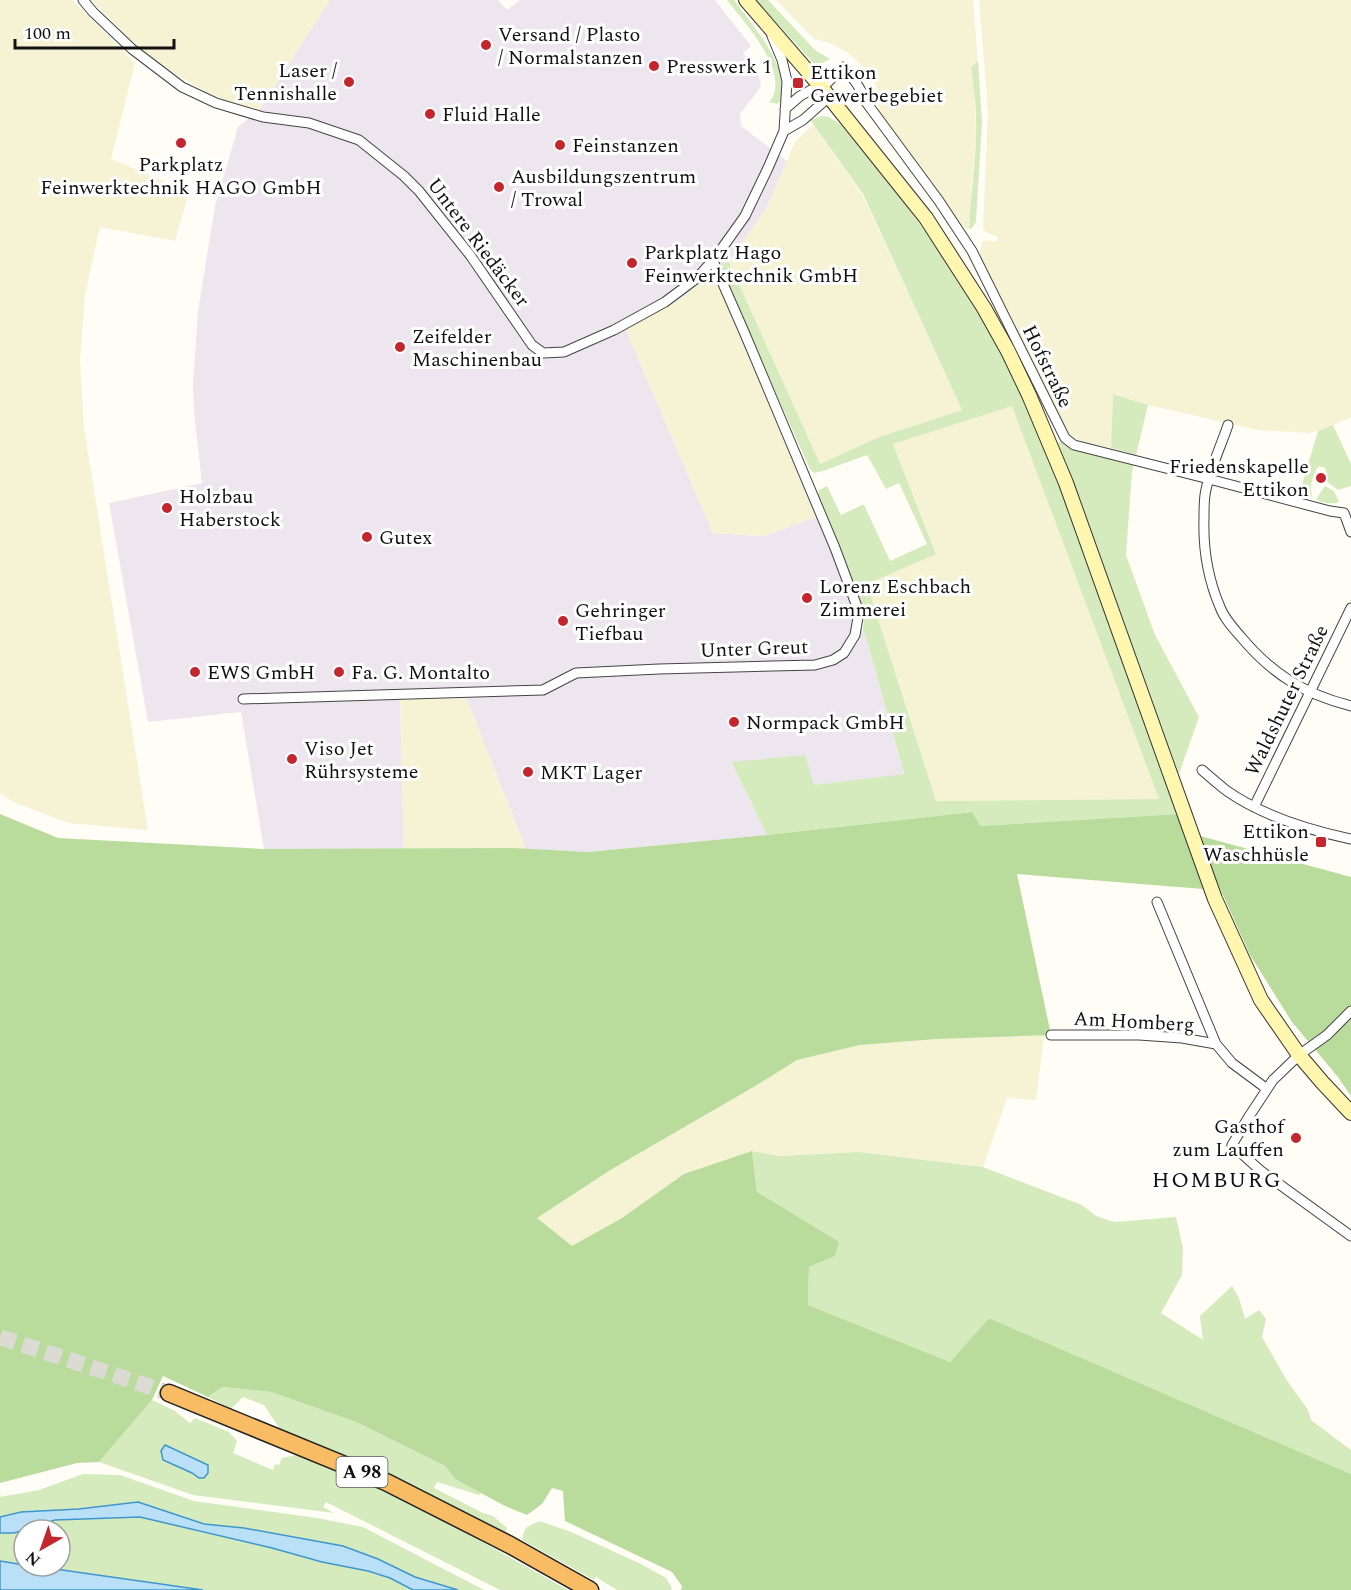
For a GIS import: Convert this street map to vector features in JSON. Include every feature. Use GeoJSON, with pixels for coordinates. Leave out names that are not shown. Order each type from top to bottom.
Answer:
{"type":"FeatureCollection","features":[{"type":"Feature","properties":{"kind":"highway","name":"A 98"},"geometry":{"type":"LineString","coordinates":[[169,1393],[386,1482],[500,1540],[590,1590]]}},
{"type":"Feature","properties":{"kind":"main road"},"geometry":{"type":"LineString","coordinates":[[746,0],[826,93],[926,219],[984,308],[1008,351],[1066,483],[1215,899],[1261,1000],[1299,1055],[1351,1113]]}},
{"type":"Feature","properties":{"kind":"street","name":"Untere Riedäcker"},"geometry":{"type":"LineString","coordinates":[[83,0],[132,49],[182,87],[216,103],[263,117],[309,123],[359,140],[419,191],[470,255],[532,345],[543,353],[564,352],[614,330],[665,302],[697,278],[745,216],[784,131],[787,81],[782,60],[768,25]]}},
{"type":"Feature","properties":{"kind":"street","name":"Hofstraße"},"geometry":{"type":"LineString","coordinates":[[826,93],[843,68],[862,89],[866,102],[939,201],[972,251],[1065,438],[1074,445],[1318,508],[1347,509]]}},
{"type":"Feature","properties":{"kind":"street"},"geometry":{"type":"LineString","coordinates":[[784,131],[803,120],[826,93],[811,90],[785,109]]}},
{"type":"Feature","properties":{"kind":"street","name":"Unter Greut"},"geometry":{"type":"LineString","coordinates":[[243,699],[543,690],[576,674],[659,669],[815,665],[833,660],[844,653],[855,635],[858,612],[835,548],[712,261]]}},
{"type":"Feature","properties":{"kind":"street"},"geometry":{"type":"LineString","coordinates":[[1228,425],[1205,494],[1204,545],[1209,578],[1220,609],[1236,632],[1263,661],[1279,674],[1310,692],[1351,706]]}},
{"type":"Feature","properties":{"kind":"street"},"geometry":{"type":"LineString","coordinates":[[1347,509],[1351,532]]}},
{"type":"Feature","properties":{"kind":"street","name":"Waldshuter Straße"},"geometry":{"type":"LineString","coordinates":[[1254,807],[1351,608]]}},
{"type":"Feature","properties":{"kind":"street"},"geometry":{"type":"LineString","coordinates":[[1202,770],[1224,789],[1254,807],[1307,828],[1351,839]]}},
{"type":"Feature","properties":{"kind":"street","name":"Am Homberg"},"geometry":{"type":"LineString","coordinates":[[1157,902],[1215,1044],[1232,1063],[1267,1089]]}},
{"type":"Feature","properties":{"kind":"street"},"geometry":{"type":"LineString","coordinates":[[1351,1011],[1327,1035],[1280,1072],[1232,1145],[1261,1171],[1351,1236]]}},
{"type":"Feature","properties":{"kind":"street","name":"Am Homberg"},"geometry":{"type":"LineString","coordinates":[[1051,1035],[1139,1035],[1182,1038],[1215,1044]]}},
{"type":"Feature","properties":{"kind":"shaded area"},"geometry":{"type":"Polygon","coordinates":[[[0,0],[72,0],[135,63],[111,159],[189,192],[175,241],[100,227],[85,295],[80,360],[84,427],[148,830],[69,823],[13,802],[0,793],[0,0]]]}},
{"type":"Feature","properties":{"kind":"shaded area"},"geometry":{"type":"Polygon","coordinates":[[[91,0],[330,0],[259,110],[232,103],[208,93],[165,68],[134,44],[91,0]]]}},
{"type":"Feature","properties":{"kind":"shaded area"},"geometry":{"type":"Polygon","coordinates":[[[330,0],[498,0],[507,10],[520,0],[715,0],[751,46],[743,53],[754,67],[761,82],[760,88],[740,114],[741,126],[787,161],[768,206],[729,262],[704,279],[685,296],[626,330],[713,533],[764,536],[819,516],[867,641],[904,775],[814,785],[731,763],[767,835],[588,852],[526,849],[466,698],[400,700],[404,849],[264,849],[241,712],[148,722],[109,503],[202,483],[193,384],[198,311],[215,206],[238,127],[259,110],[330,0]]]}},
{"type":"Feature","properties":{"kind":"shaded area"},"geometry":{"type":"Polygon","coordinates":[[[776,0],[973,0],[978,61],[971,67],[976,135],[969,229],[957,222],[908,149],[880,117],[876,85],[870,73],[847,52],[830,43],[814,39],[776,0]]]}},
{"type":"Feature","properties":{"kind":"shaded area"},"geometry":{"type":"Polygon","coordinates":[[[979,0],[1351,0],[1351,417],[1325,429],[1309,433],[1258,430],[1148,405],[1113,394],[1111,448],[1081,441],[1070,434],[1062,424],[981,261],[982,243],[985,240],[996,242],[998,237],[983,229],[988,111],[979,0]]]}},
{"type":"Feature","properties":{"kind":"shaded area"},"geometry":{"type":"Polygon","coordinates":[[[813,125],[862,194],[962,410],[879,437],[820,464],[729,262],[768,206],[795,142],[813,125]]]}},
{"type":"Feature","properties":{"kind":"shaded area"},"geometry":{"type":"Polygon","coordinates":[[[707,278],[714,279],[718,286],[819,516],[764,536],[713,533],[626,330],[685,296],[707,278]]]}},
{"type":"Feature","properties":{"kind":"shaded area"},"geometry":{"type":"Polygon","coordinates":[[[1012,405],[1159,799],[936,801],[867,584],[936,553],[893,444],[1012,405]]]}},
{"type":"Feature","properties":{"kind":"shaded area"},"geometry":{"type":"Polygon","coordinates":[[[466,698],[526,849],[404,849],[400,699],[466,698]]]}},
{"type":"Feature","properties":{"kind":"shaded area"},"geometry":{"type":"Polygon","coordinates":[[[1051,1035],[1044,1037],[1036,1100],[1007,1098],[983,1167],[859,1152],[778,1156],[752,1151],[572,1246],[537,1218],[612,1169],[797,1060],[860,1045],[937,1039],[1051,1035]]]}},
{"type":"Feature","properties":{"kind":"green space"},"geometry":{"type":"Polygon","coordinates":[[[727,0],[734,0],[761,37],[778,67],[782,92],[781,101],[777,104],[769,102],[775,91],[775,78],[771,64],[754,35],[727,0]]]}},
{"type":"Feature","properties":{"kind":"green space"},"geometry":{"type":"Polygon","coordinates":[[[756,0],[768,0],[815,50],[830,59],[816,66],[756,0]]]}},
{"type":"Feature","properties":{"kind":"green space"},"geometry":{"type":"Polygon","coordinates":[[[978,61],[982,122],[976,222],[969,229],[976,128],[971,67],[978,61]]]}},
{"type":"Feature","properties":{"kind":"green space"},"geometry":{"type":"Polygon","coordinates":[[[822,116],[829,117],[840,124],[860,148],[956,275],[1005,358],[1058,478],[1179,814],[979,826],[972,812],[767,835],[731,762],[805,755],[814,785],[904,774],[863,630],[864,619],[818,495],[819,490],[827,486],[841,515],[864,505],[890,561],[927,544],[899,483],[886,489],[867,455],[823,471],[814,473],[810,469],[723,276],[721,265],[729,262],[820,464],[879,437],[962,410],[863,194],[810,120],[822,116]],[[1012,406],[893,444],[936,554],[867,584],[936,801],[1159,799],[1012,406]]]}},
{"type":"Feature","properties":{"kind":"green space"},"geometry":{"type":"Polygon","coordinates":[[[1113,394],[1148,405],[1136,455],[1111,448],[1113,394]]]}},
{"type":"Feature","properties":{"kind":"green space"},"geometry":{"type":"Polygon","coordinates":[[[1333,425],[1351,464],[1351,486],[1338,490],[1326,481],[1327,473],[1324,467],[1318,467],[1312,481],[1311,498],[1299,495],[1318,431],[1333,425]]]}},
{"type":"Feature","properties":{"kind":"green space"},"geometry":{"type":"Polygon","coordinates":[[[1064,441],[1079,451],[1134,464],[1126,555],[1155,635],[1199,717],[1179,774],[1058,443],[1064,441]]]}},
{"type":"Feature","properties":{"kind":"green space"},"geometry":{"type":"Polygon","coordinates":[[[1325,486],[1334,491],[1339,502],[1327,503],[1316,499],[1325,486]]]}},
{"type":"Feature","properties":{"kind":"green space"},"geometry":{"type":"Polygon","coordinates":[[[972,812],[980,826],[1179,814],[1203,889],[1017,874],[1051,1035],[937,1039],[860,1045],[797,1060],[612,1169],[537,1218],[572,1246],[622,1218],[684,1174],[752,1151],[757,1192],[839,1242],[835,1256],[809,1267],[808,1305],[950,1362],[989,1318],[1351,1474],[1351,1590],[681,1590],[682,1586],[672,1572],[565,1521],[563,1491],[552,1488],[542,1504],[527,1515],[455,1479],[445,1466],[356,1422],[271,1392],[222,1387],[208,1397],[163,1376],[152,1400],[99,1462],[77,1463],[0,1483],[0,814],[58,838],[264,849],[513,848],[588,852],[972,812]]]}},
{"type":"Feature","properties":{"kind":"green space"},"geometry":{"type":"Polygon","coordinates":[[[1200,836],[1351,877],[1351,1096],[1292,1022],[1250,955],[1213,873],[1200,836]]]}},
{"type":"Feature","properties":{"kind":"green space"},"geometry":{"type":"Polygon","coordinates":[[[752,1151],[778,1156],[859,1152],[983,1167],[1082,1205],[1096,1216],[1114,1222],[1176,1217],[1183,1248],[1182,1275],[1161,1313],[1203,1340],[1200,1316],[1232,1286],[1239,1298],[1245,1319],[1259,1310],[1266,1319],[1262,1337],[1286,1379],[1308,1410],[1311,1420],[1351,1450],[1351,1474],[989,1318],[950,1362],[808,1305],[809,1267],[835,1256],[838,1242],[757,1192],[752,1151]]]}},
{"type":"Feature","properties":{"kind":"green space"},"geometry":{"type":"Polygon","coordinates":[[[222,1387],[271,1392],[356,1422],[445,1466],[455,1479],[481,1493],[479,1495],[437,1482],[434,1488],[493,1516],[507,1528],[505,1533],[389,1475],[282,1432],[264,1405],[243,1397],[231,1409],[208,1397],[222,1387]]]}},
{"type":"Feature","properties":{"kind":"green space"},"geometry":{"type":"Polygon","coordinates":[[[152,1400],[175,1411],[190,1423],[195,1418],[229,1432],[237,1441],[233,1453],[273,1470],[275,1464],[279,1465],[282,1458],[297,1455],[383,1491],[448,1523],[568,1590],[500,1590],[326,1502],[323,1507],[334,1513],[193,1495],[99,1462],[152,1400]]]}},
{"type":"Feature","properties":{"kind":"green space"},"geometry":{"type":"Polygon","coordinates":[[[83,1474],[120,1475],[194,1501],[317,1518],[363,1527],[484,1590],[458,1590],[415,1577],[378,1559],[343,1546],[244,1528],[204,1524],[138,1502],[79,1509],[21,1512],[0,1517],[0,1497],[39,1490],[83,1474]]]}},
{"type":"Feature","properties":{"kind":"green space"},"geometry":{"type":"Polygon","coordinates":[[[140,1517],[322,1562],[368,1571],[390,1578],[413,1590],[203,1590],[72,1571],[72,1519],[140,1517]]]}},
{"type":"Feature","properties":{"kind":"green space"},"geometry":{"type":"Polygon","coordinates":[[[540,1521],[571,1532],[641,1564],[666,1578],[671,1590],[617,1590],[596,1577],[594,1580],[522,1540],[527,1527],[540,1521]]]}},
{"type":"Feature","properties":{"kind":"green space"},"geometry":{"type":"Polygon","coordinates":[[[0,1533],[12,1533],[12,1563],[0,1561],[0,1533]]]}},
{"type":"Feature","properties":{"kind":"water"},"geometry":{"type":"Polygon","coordinates":[[[165,1445],[208,1465],[208,1473],[204,1478],[199,1478],[163,1460],[161,1451],[165,1445]]]}},
{"type":"Feature","properties":{"kind":"water"},"geometry":{"type":"Polygon","coordinates":[[[138,1502],[204,1524],[244,1528],[343,1546],[378,1559],[415,1577],[458,1590],[413,1590],[390,1578],[368,1571],[322,1562],[140,1517],[72,1519],[12,1518],[12,1533],[0,1533],[0,1517],[21,1512],[79,1509],[138,1502]]]}},
{"type":"Feature","properties":{"kind":"water"},"geometry":{"type":"Polygon","coordinates":[[[0,1561],[12,1563],[12,1578],[72,1578],[72,1571],[203,1590],[0,1590],[0,1561]]]}},
{"type":"Feature","properties":{"kind":"tunnel"},"geometry":{"type":"LineString","coordinates":[[0,1337],[169,1393]]}},
{"type":"Feature","properties":{"kind":"place","name":"Versand / Plasto / Normalstanzen"},"geometry":{"type":"Point","coordinates":[486,45]}},
{"type":"Feature","properties":{"kind":"place","name":"Presswerk 1"},"geometry":{"type":"Point","coordinates":[654,66]}},
{"type":"Feature","properties":{"kind":"place","name":"Laser / Tennishalle"},"geometry":{"type":"Point","coordinates":[349,82]}},
{"type":"Feature","properties":{"kind":"place","name":"Ettikon Gewerbegebiet"},"geometry":{"type":"Point","coordinates":[798,83]}},
{"type":"Feature","properties":{"kind":"place","name":"Fluid Halle"},"geometry":{"type":"Point","coordinates":[430,114]}},
{"type":"Feature","properties":{"kind":"place","name":"Parkplatz Feinwerktechnik HAGO GmbH"},"geometry":{"type":"Point","coordinates":[181,143]}},
{"type":"Feature","properties":{"kind":"place","name":"Feinstanzen"},"geometry":{"type":"Point","coordinates":[560,145]}},
{"type":"Feature","properties":{"kind":"place","name":"Ausbildungszentrum / Trowal"},"geometry":{"type":"Point","coordinates":[499,187]}},
{"type":"Feature","properties":{"kind":"place","name":"Parkplatz Hago Feinwerktechnik GmbH"},"geometry":{"type":"Point","coordinates":[632,263]}},
{"type":"Feature","properties":{"kind":"place","name":"Zeifelder Maschinenbau"},"geometry":{"type":"Point","coordinates":[400,347]}},
{"type":"Feature","properties":{"kind":"place","name":"Friedenskapelle Ettikon"},"geometry":{"type":"Point","coordinates":[1321,478]}},
{"type":"Feature","properties":{"kind":"place","name":"Holzbau Haberstock"},"geometry":{"type":"Point","coordinates":[167,508]}},
{"type":"Feature","properties":{"kind":"place","name":"Gutex"},"geometry":{"type":"Point","coordinates":[367,537]}},
{"type":"Feature","properties":{"kind":"place","name":"Lorenz Eschbach Zimmerei"},"geometry":{"type":"Point","coordinates":[807,598]}},
{"type":"Feature","properties":{"kind":"place","name":"Gehringer Tiefbau"},"geometry":{"type":"Point","coordinates":[563,621]}},
{"type":"Feature","properties":{"kind":"place","name":"EWS GmbH"},"geometry":{"type":"Point","coordinates":[195,672]}},
{"type":"Feature","properties":{"kind":"place","name":"Fa. G. Montalto"},"geometry":{"type":"Point","coordinates":[339,672]}},
{"type":"Feature","properties":{"kind":"place","name":"Normpack GmbH"},"geometry":{"type":"Point","coordinates":[734,722]}},
{"type":"Feature","properties":{"kind":"place","name":"Viso Jet Rührsysteme"},"geometry":{"type":"Point","coordinates":[292,759]}},
{"type":"Feature","properties":{"kind":"place","name":"MKT Lager"},"geometry":{"type":"Point","coordinates":[528,772]}},
{"type":"Feature","properties":{"kind":"place","name":"Ettikon Waschhüsle"},"geometry":{"type":"Point","coordinates":[1321,842]}},
{"type":"Feature","properties":{"kind":"place","name":"Gasthof zum Lauffen"},"geometry":{"type":"Point","coordinates":[1296,1138]}},
{"type":"Feature","properties":{"kind":"district","name":"HOMBURG"},"geometry":{"type":"Point","coordinates":[1217,1179]}}]}
